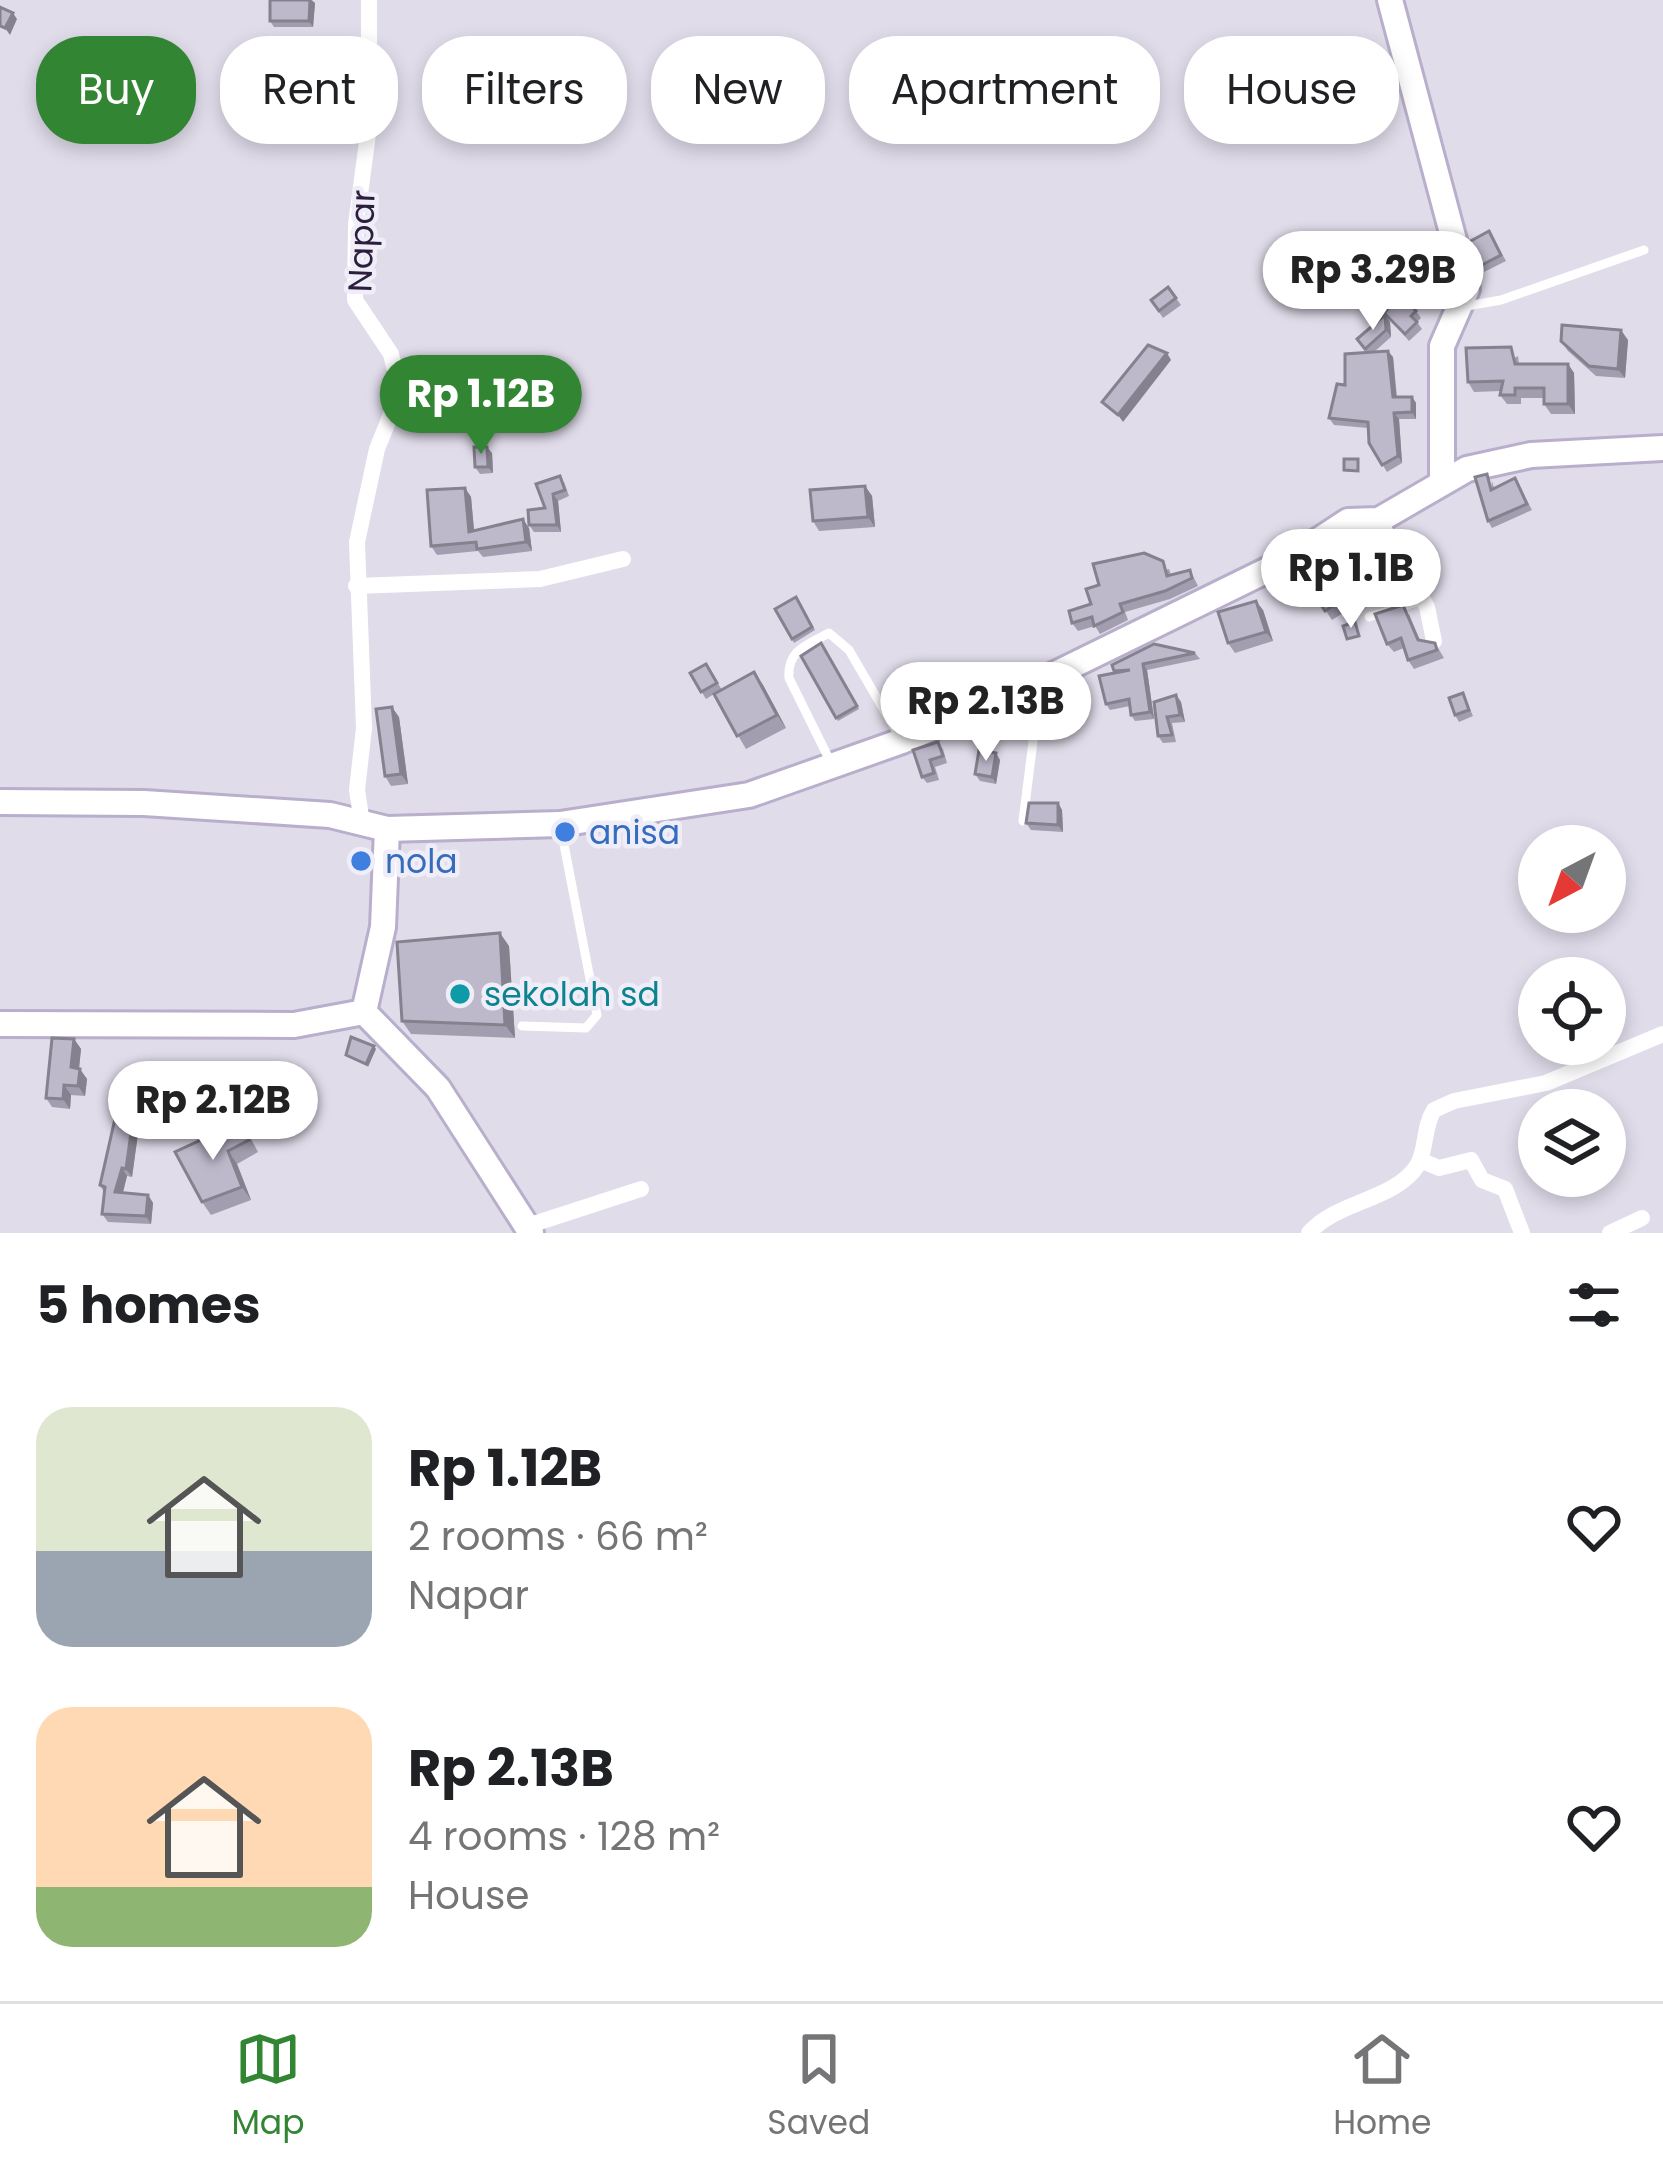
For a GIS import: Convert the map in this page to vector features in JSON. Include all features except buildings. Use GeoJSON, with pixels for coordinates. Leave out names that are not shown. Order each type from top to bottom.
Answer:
{"type":"FeatureCollection","features":[{"type":"Feature","properties":{"kind":"street","name":"Napar"},"geometry":{"type":"LineString","coordinates":[[369,0],[369,127],[356,224],[355,301],[391,354],[400,392],[368,483],[356,586],[364,728],[357,790],[374,826]]}},
{"type":"Feature","properties":{"kind":"street"},"geometry":{"type":"LineString","coordinates":[[1390,0],[1467,289],[1442,346],[1442,480]]}},
{"type":"Feature","properties":{"kind":"street"},"geometry":{"type":"LineString","coordinates":[[0,802],[143,803],[330,815],[374,826],[560,824],[749,795],[834,768],[1041,680],[1290,559],[1348,521],[1379,520],[1442,480],[1512,457],[1663,448]]}},
{"type":"Feature","properties":{"kind":"street"},"geometry":{"type":"LineString","coordinates":[[1379,520],[1423,600],[1434,641]]}},
{"type":"Feature","properties":{"kind":"street"},"geometry":{"type":"LineString","coordinates":[[356,586],[540,579],[622,559]]}},
{"type":"Feature","properties":{"kind":"street"},"geometry":{"type":"LineString","coordinates":[[364,1012],[383,927],[374,826]]}},
{"type":"Feature","properties":{"kind":"street"},"geometry":{"type":"LineString","coordinates":[[0,1024],[294,1025],[364,1012]]}},
{"type":"Feature","properties":{"kind":"street"},"geometry":{"type":"LineString","coordinates":[[364,1012],[439,1088],[529,1230],[641,1189]]}},
{"type":"Feature","properties":{"kind":"street"},"geometry":{"type":"LineString","coordinates":[[1309,1233],[1327,1216],[1400,1181],[1420,1160],[1429,1118],[1444,1105],[1546,1083],[1663,1034]]}},
{"type":"Feature","properties":{"kind":"street"},"geometry":{"type":"LineString","coordinates":[[1420,1160],[1439,1168],[1471,1160],[1482,1180],[1504,1189],[1522,1233]]}},
{"type":"Feature","properties":{"kind":"street"},"geometry":{"type":"LineString","coordinates":[[1610,1233],[1642,1218]]}},
{"type":"Feature","properties":{"kind":"lane"},"geometry":{"type":"LineString","coordinates":[[1461,308],[1644,250]]}},
{"type":"Feature","properties":{"kind":"lane"},"geometry":{"type":"LineString","coordinates":[[1369,617],[1423,600]]}},
{"type":"Feature","properties":{"kind":"lane"},"geometry":{"type":"LineString","coordinates":[[834,768],[789,678],[788,664],[795,651],[829,633],[849,650],[902,741]]}},
{"type":"Feature","properties":{"kind":"lane"},"geometry":{"type":"LineString","coordinates":[[1023,821],[1041,680]]}},
{"type":"Feature","properties":{"kind":"lane"},"geometry":{"type":"LineString","coordinates":[[522,1026],[586,1028],[597,1015],[560,824]]}},
{"type":"Feature","properties":{"kind":"place","name":"anisa"},"geometry":{"type":"Point","coordinates":[565,832]}},
{"type":"Feature","properties":{"kind":"place","name":"nola"},"geometry":{"type":"Point","coordinates":[361,861]}},
{"type":"Feature","properties":{"kind":"place","name":"sekolah sd"},"geometry":{"type":"Point","coordinates":[460,994]}}]}
